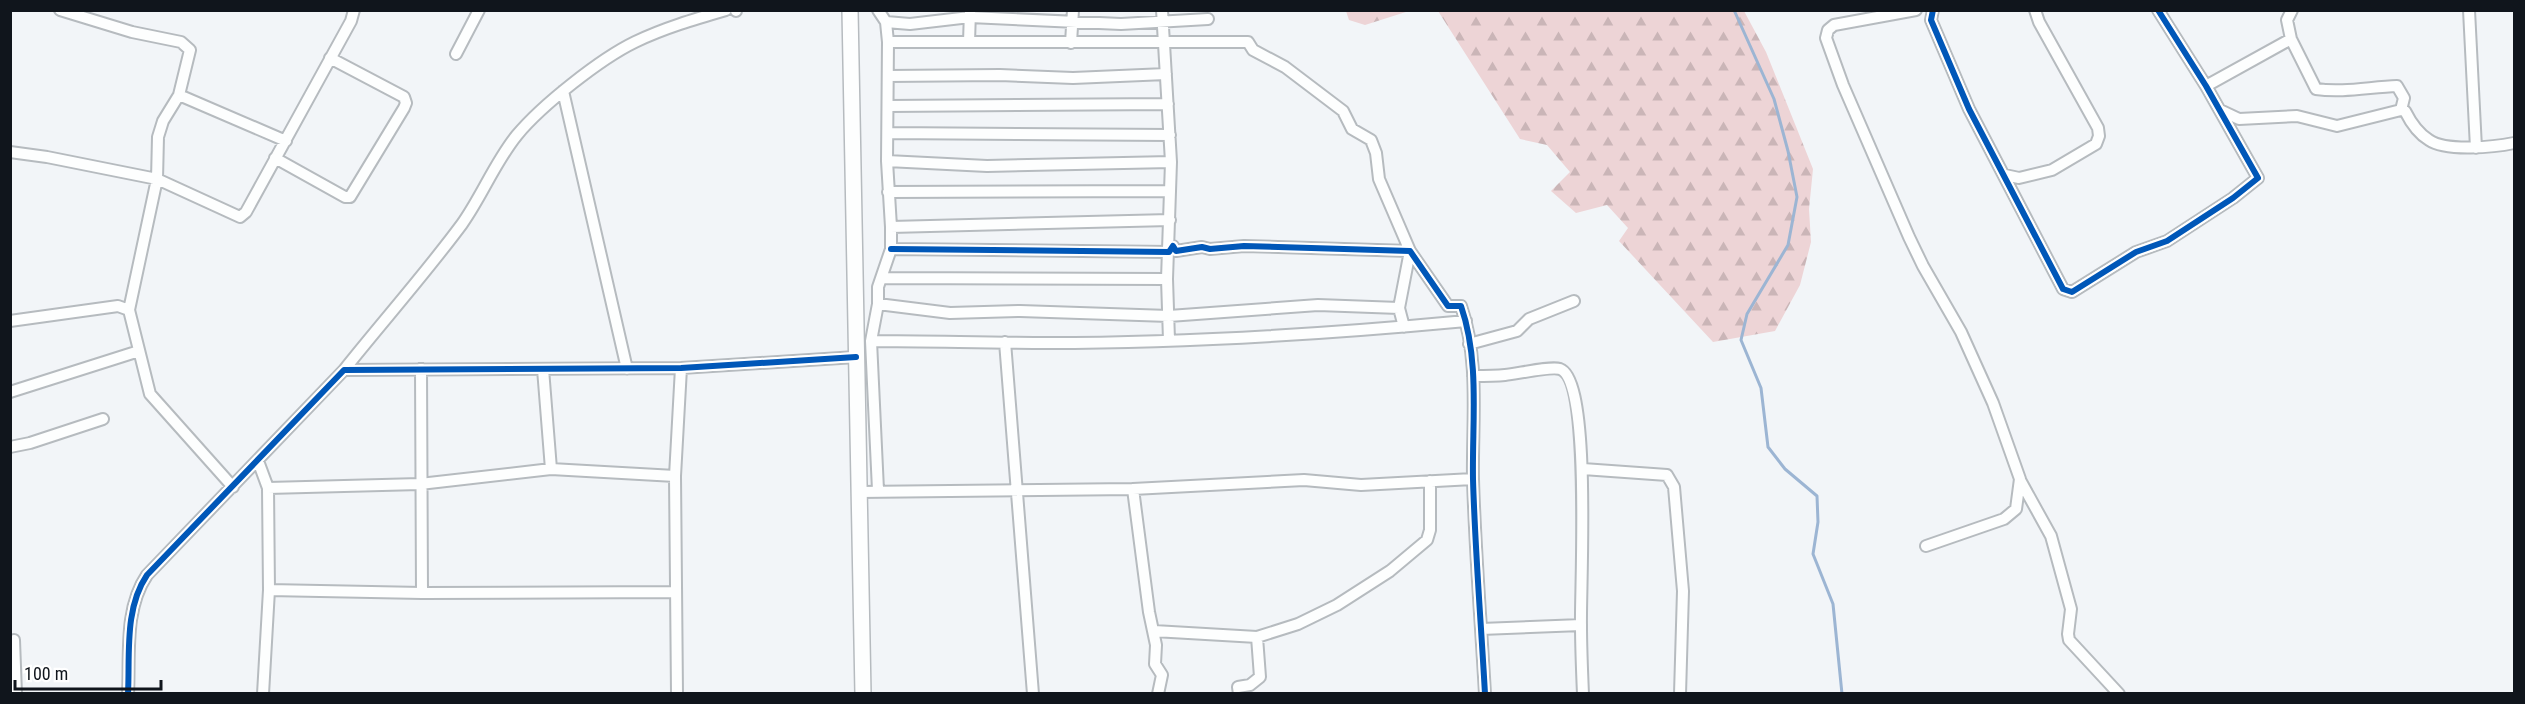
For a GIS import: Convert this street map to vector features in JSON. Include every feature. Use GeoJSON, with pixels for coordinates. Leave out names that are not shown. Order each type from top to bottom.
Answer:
{"type":"FeatureCollection","features":[{"type":"Feature","properties":{"kind":"main road"},"geometry":{"type":"LineString","coordinates":[[850,10],[863,693]]}},
{"type":"Feature","properties":{"kind":"street"},"geometry":{"type":"LineString","coordinates":[[10,152],[157,179],[240,217],[246,212],[286,141],[351,21],[354,10]]}},
{"type":"Feature","properties":{"kind":"street"},"geometry":{"type":"LineString","coordinates":[[456,54],[479,10]]}},
{"type":"Feature","properties":{"kind":"street"},"geometry":{"type":"LineString","coordinates":[[128,693],[131,617],[138,589],[147,575],[344,370],[462,223],[518,135],[564,91],[633,43],[697,18],[728,10],[736,11]]}},
{"type":"Feature","properties":{"kind":"street"},"geometry":{"type":"LineString","coordinates":[[878,10],[886,22],[888,42],[887,161],[891,227],[891,249],[878,287],[878,304],[871,341],[878,490]]}},
{"type":"Feature","properties":{"kind":"street"},"geometry":{"type":"LineString","coordinates":[[1071,43],[1073,10]]}},
{"type":"Feature","properties":{"kind":"street"},"geometry":{"type":"LineString","coordinates":[[1916,10],[1834,25],[1828,30],[1826,38],[1843,85],[1909,237],[1961,332],[1993,403],[2020,479],[2051,536],[2071,609],[2069,640],[2119,693]]}},
{"type":"Feature","properties":{"kind":"street"},"geometry":{"type":"LineString","coordinates":[[1933,10],[1931,20],[1956,83],[2063,289],[2073,292],[2136,252],[2167,241],[2233,198],[2258,178],[2206,86],[2158,10]]}},
{"type":"Feature","properties":{"kind":"street"},"geometry":{"type":"LineString","coordinates":[[2005,175],[2019,178],[2052,170],[2096,144],[2099,136],[2098,128],[2039,22],[2035,10]]}},
{"type":"Feature","properties":{"kind":"street"},"geometry":{"type":"LineString","coordinates":[[2292,10],[2287,20],[2291,39],[2316,89],[2333,92],[2343,89],[2397,86],[2404,98],[2401,110]]}},
{"type":"Feature","properties":{"kind":"street"},"geometry":{"type":"LineString","coordinates":[[2469,10],[2476,148]]}},
{"type":"Feature","properties":{"kind":"street"},"geometry":{"type":"LineString","coordinates":[[66,11],[132,32],[187,45],[190,50],[179,95],[163,121],[158,137],[157,179],[129,310],[150,394],[233,487]]}},
{"type":"Feature","properties":{"kind":"street"},"geometry":{"type":"LineString","coordinates":[[886,22],[910,24],[970,14],[1121,24],[1163,15],[1208,19]]}},
{"type":"Feature","properties":{"kind":"street"},"geometry":{"type":"LineString","coordinates":[[969,42],[970,14]]}},
{"type":"Feature","properties":{"kind":"street"},"geometry":{"type":"LineString","coordinates":[[1163,15],[1171,162],[1167,279],[1169,340]]}},
{"type":"Feature","properties":{"kind":"street"},"geometry":{"type":"LineString","coordinates":[[2206,86],[2291,39]]}},
{"type":"Feature","properties":{"kind":"street"},"geometry":{"type":"LineString","coordinates":[[888,42],[1248,42],[1253,50],[1285,67],[1343,111],[1352,129],[1371,140],[1376,153],[1379,179],[1410,251],[1448,306],[1461,306],[1466,321],[1473,376],[1473,479],[1485,693]]}},
{"type":"Feature","properties":{"kind":"street"},"geometry":{"type":"LineString","coordinates":[[275,158],[345,197],[350,197],[404,108],[406,103],[404,97],[330,58]]}},
{"type":"Feature","properties":{"kind":"street"},"geometry":{"type":"LineString","coordinates":[[888,76],[1000,75],[1073,78],[1166,74]]}},
{"type":"Feature","properties":{"kind":"street"},"geometry":{"type":"LineString","coordinates":[[564,91],[627,369]]}},
{"type":"Feature","properties":{"kind":"street"},"geometry":{"type":"LineString","coordinates":[[179,95],[286,141]]}},
{"type":"Feature","properties":{"kind":"street"},"geometry":{"type":"LineString","coordinates":[[888,106],[1168,104]]}},
{"type":"Feature","properties":{"kind":"street"},"geometry":{"type":"LineString","coordinates":[[2217,108],[2239,119],[2297,116],[2337,126],[2401,110],[2405,111],[2416,127],[2434,143],[2476,148],[2514,143]]}},
{"type":"Feature","properties":{"kind":"street"},"geometry":{"type":"LineString","coordinates":[[888,133],[1170,135]]}},
{"type":"Feature","properties":{"kind":"street"},"geometry":{"type":"LineString","coordinates":[[887,161],[987,165],[1171,162]]}},
{"type":"Feature","properties":{"kind":"street"},"geometry":{"type":"LineString","coordinates":[[2012,191],[2019,178]]}},
{"type":"Feature","properties":{"kind":"street"},"geometry":{"type":"LineString","coordinates":[[888,192],[1170,192]]}},
{"type":"Feature","properties":{"kind":"street"},"geometry":{"type":"LineString","coordinates":[[891,227],[1170,220]]}},
{"type":"Feature","properties":{"kind":"street"},"geometry":{"type":"LineString","coordinates":[[1169,252],[1173,246],[1176,251],[1182,252],[1202,247],[1210,249],[1244,246],[1410,251]]}},
{"type":"Feature","properties":{"kind":"street"},"geometry":{"type":"LineString","coordinates":[[891,249],[1169,252]]}},
{"type":"Feature","properties":{"kind":"street"},"geometry":{"type":"LineString","coordinates":[[1404,327],[1399,308],[1410,251]]}},
{"type":"Feature","properties":{"kind":"street"},"geometry":{"type":"LineString","coordinates":[[882,278],[1167,279]]}},
{"type":"Feature","properties":{"kind":"street"},"geometry":{"type":"LineString","coordinates":[[1469,344],[1517,331],[1529,319],[1574,301]]}},
{"type":"Feature","properties":{"kind":"street"},"geometry":{"type":"LineString","coordinates":[[878,304],[950,313],[1020,311],[1169,316],[1318,305],[1399,308]]}},
{"type":"Feature","properties":{"kind":"street"},"geometry":{"type":"LineString","coordinates":[[10,321],[118,306],[129,310]]}},
{"type":"Feature","properties":{"kind":"street"},"geometry":{"type":"LineString","coordinates":[[871,341],[1169,340],[1404,327],[1466,321]]}},
{"type":"Feature","properties":{"kind":"street"},"geometry":{"type":"LineString","coordinates":[[1005,342],[1033,693]]}},
{"type":"Feature","properties":{"kind":"street"},"geometry":{"type":"LineString","coordinates":[[10,392],[139,351]]}},
{"type":"Feature","properties":{"kind":"street"},"geometry":{"type":"LineString","coordinates":[[344,370],[681,368],[856,357]]}},
{"type":"Feature","properties":{"kind":"street"},"geometry":{"type":"LineString","coordinates":[[677,693],[675,476],[681,368]]}},
{"type":"Feature","properties":{"kind":"street"},"geometry":{"type":"LineString","coordinates":[[1473,376],[1550,368],[1560,369],[1569,376],[1574,391],[1583,470],[1581,625],[1583,693]]}},
{"type":"Feature","properties":{"kind":"street"},"geometry":{"type":"LineString","coordinates":[[421,369],[422,593]]}},
{"type":"Feature","properties":{"kind":"street"},"geometry":{"type":"LineString","coordinates":[[543,369],[550,469]]}},
{"type":"Feature","properties":{"kind":"street"},"geometry":{"type":"LineString","coordinates":[[10,447],[30,443],[103,419]]}},
{"type":"Feature","properties":{"kind":"street"},"geometry":{"type":"LineString","coordinates":[[258,461],[268,488],[268,590],[263,693]]}},
{"type":"Feature","properties":{"kind":"street"},"geometry":{"type":"LineString","coordinates":[[268,488],[420,484],[550,469],[675,476]]}},
{"type":"Feature","properties":{"kind":"street"},"geometry":{"type":"LineString","coordinates":[[1583,470],[1666,475],[1671,479],[1674,487],[1683,591],[1680,693]]}},
{"type":"Feature","properties":{"kind":"street"},"geometry":{"type":"LineString","coordinates":[[859,492],[878,490],[1017,492],[1133,489],[1304,480],[1352,484],[1473,479]]}},
{"type":"Feature","properties":{"kind":"street"},"geometry":{"type":"LineString","coordinates":[[1926,546],[2004,519],[2016,509],[2020,479]]}},
{"type":"Feature","properties":{"kind":"street"},"geometry":{"type":"LineString","coordinates":[[1154,631],[1257,637],[1298,624],[1361,591],[1414,553],[1427,540],[1430,530],[1430,481]]}},
{"type":"Feature","properties":{"kind":"street"},"geometry":{"type":"LineString","coordinates":[[1133,489],[1149,612],[1154,631],[1155,664],[1161,675],[1158,693]]}},
{"type":"Feature","properties":{"kind":"street"},"geometry":{"type":"LineString","coordinates":[[268,590],[422,593],[675,592]]}},
{"type":"Feature","properties":{"kind":"street"},"geometry":{"type":"LineString","coordinates":[[1481,629],[1581,625]]}},
{"type":"Feature","properties":{"kind":"street"},"geometry":{"type":"LineString","coordinates":[[1239,693],[1238,687],[1250,686],[1260,677],[1257,637]]}},
{"type":"Feature","properties":{"kind":"street"},"geometry":{"type":"LineString","coordinates":[[14,640],[16,693]]}},
{"type":"Feature","properties":{"kind":"green space"},"geometry":{"type":"Polygon","coordinates":[[[1346,10],[1409,11],[1365,25],[1349,20],[1346,10]]]}},
{"type":"Feature","properties":{"kind":"green space"},"geometry":{"type":"Polygon","coordinates":[[[1438,11],[1744,11],[1766,52],[1813,169],[1809,209],[1811,242],[1800,285],[1775,331],[1713,342],[1619,241],[1628,228],[1607,205],[1576,213],[1551,191],[1570,172],[1547,145],[1520,139],[1438,11]]]}},
{"type":"Feature","properties":{"kind":"waterway"},"geometry":{"type":"LineString","coordinates":[[1734,10],[1774,99],[1797,197],[1788,245],[1747,314],[1741,340],[1761,388],[1768,447],[1785,469],[1817,496],[1818,522],[1813,554],[1833,604],[1842,694]]}},
{"type":"Feature","properties":{"kind":"cycle path"},"geometry":{"type":"LineString","coordinates":[[1933,10],[1931,20],[1969,109],[2063,289],[2072,292],[2136,252],[2167,241],[2233,198],[2258,178],[2206,86],[2158,10]]}},
{"type":"Feature","properties":{"kind":"cycle path"},"geometry":{"type":"LineString","coordinates":[[891,249],[1169,252],[1173,246],[1176,251],[1202,247],[1210,249],[1244,246],[1410,251],[1448,306],[1461,306],[1471,348],[1474,392],[1474,506],[1485,694]]}},
{"type":"Feature","properties":{"kind":"cycle path"},"geometry":{"type":"LineString","coordinates":[[128,694],[131,617],[140,588],[147,575],[344,370],[681,368],[856,357]]}}]}
